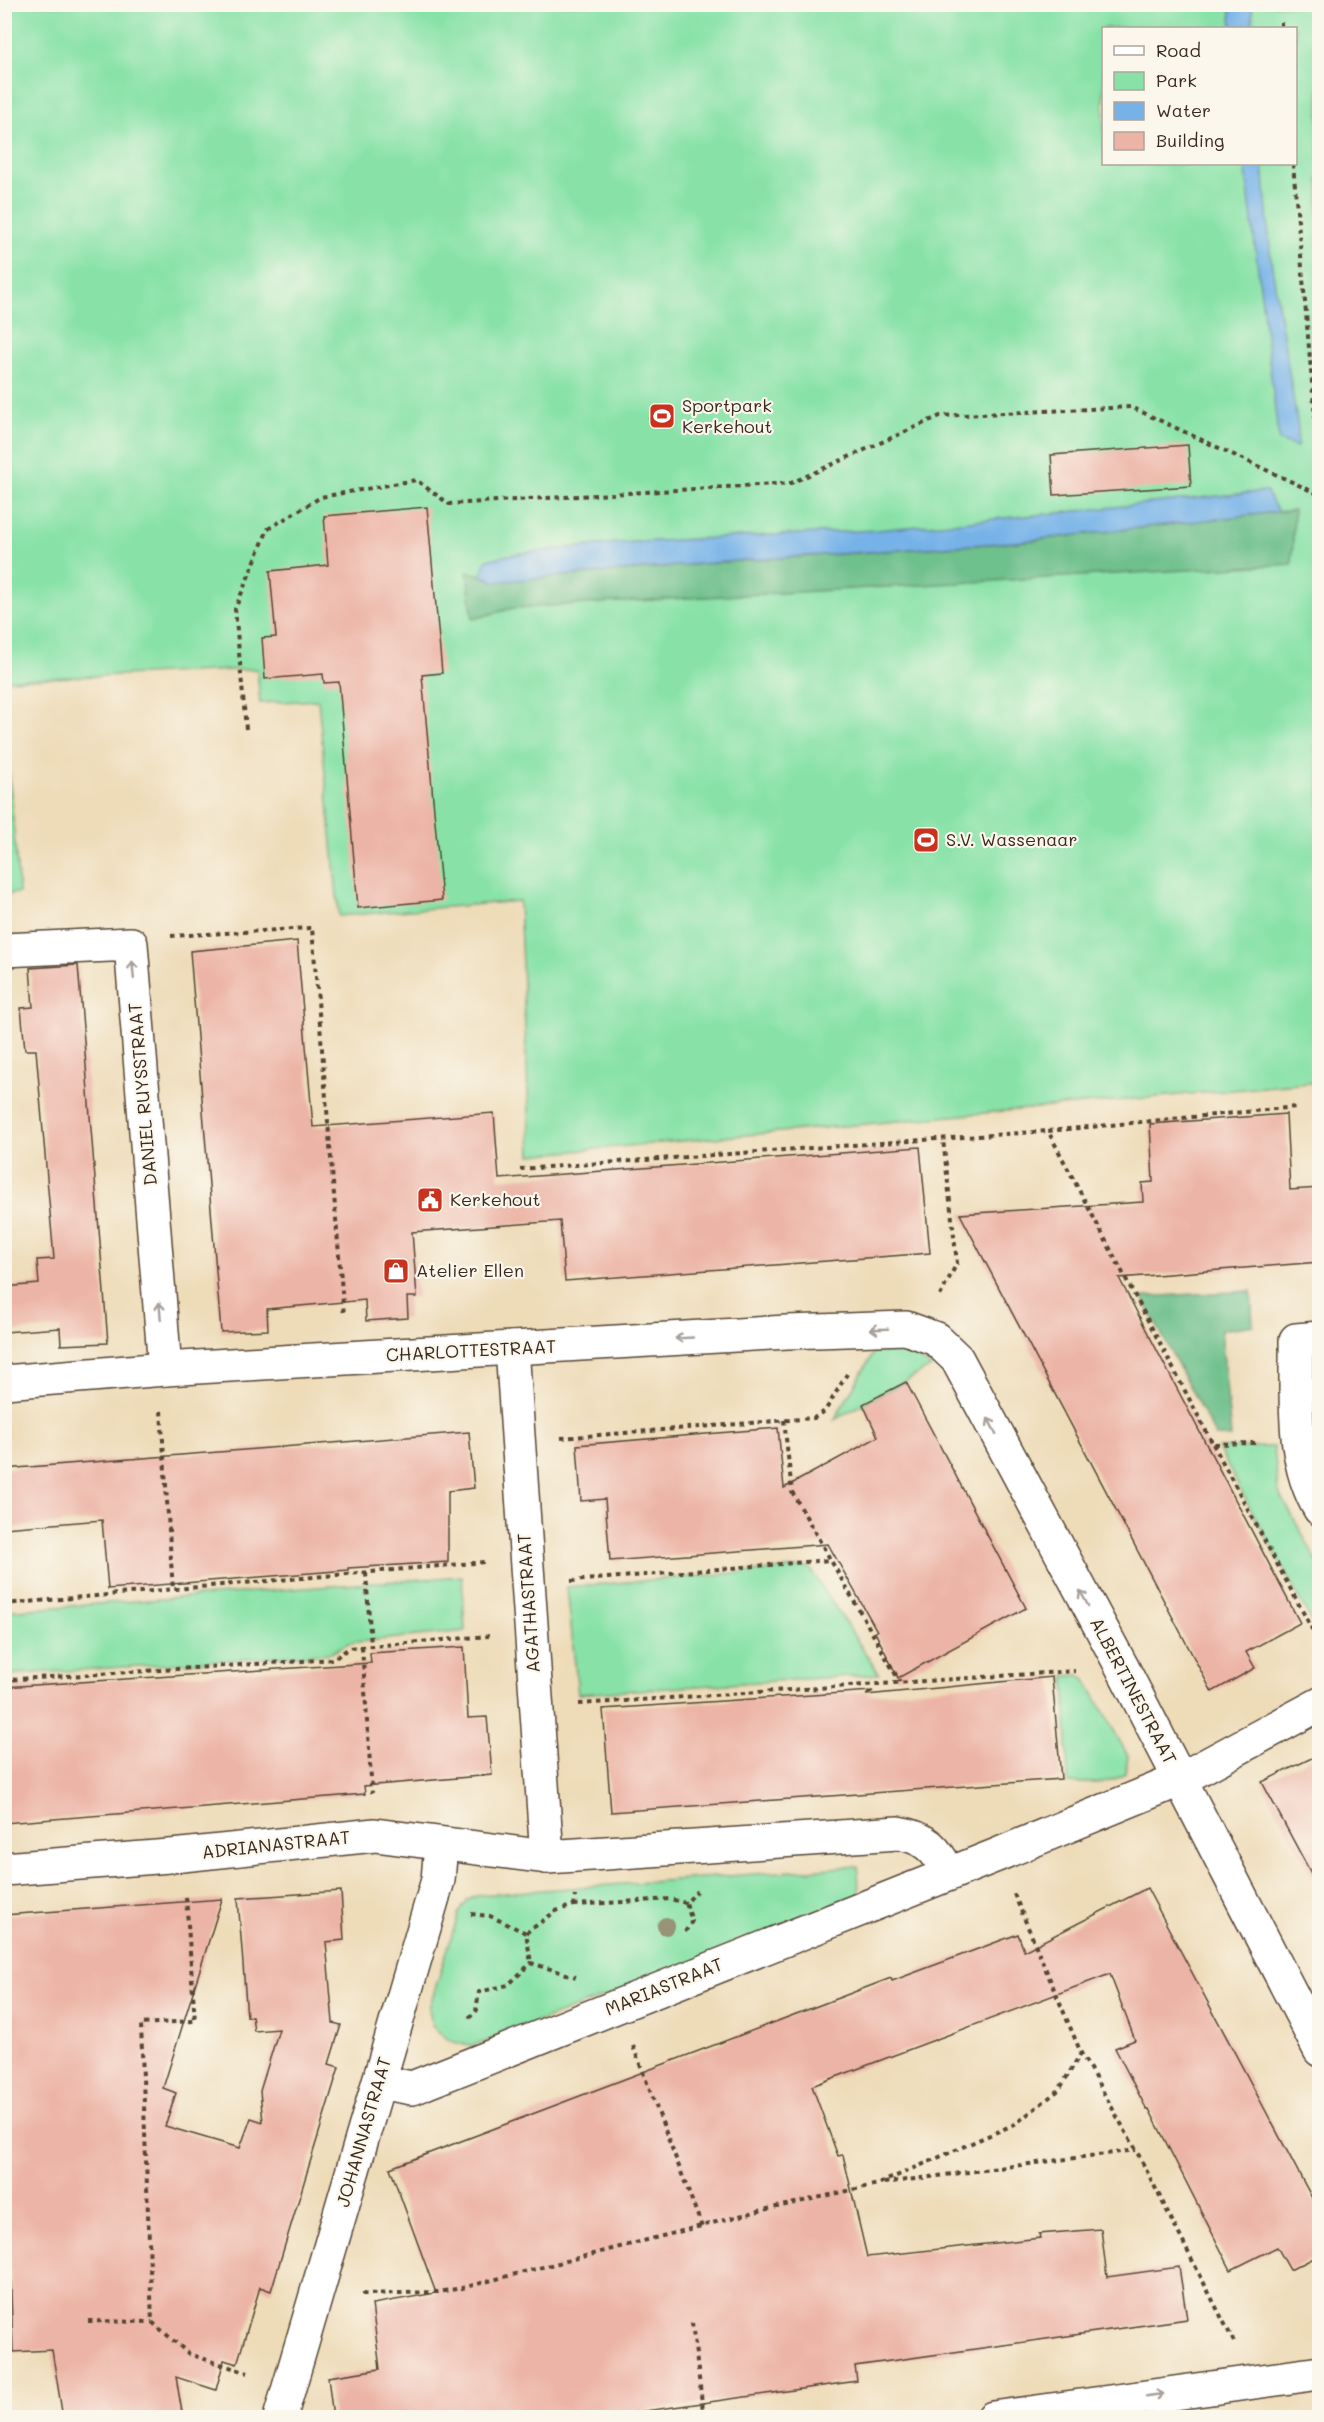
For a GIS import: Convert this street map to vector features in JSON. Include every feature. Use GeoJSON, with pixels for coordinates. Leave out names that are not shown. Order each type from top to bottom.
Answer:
{"type":"FeatureCollection","features":[{"type":"Feature","properties":{"kind":"street"},"geometry":{"type":"LineString","coordinates":[[4,950],[131,944]]}},
{"type":"Feature","properties":{"kind":"street","name":"DANIEL RUYSSTRAAT"},"geometry":{"type":"LineString","coordinates":[[131,944],[162,1369]]}},
{"type":"Feature","properties":{"kind":"street","name":"CHARLOTTESTRAAT"},"geometry":{"type":"LineString","coordinates":[[4,1382],[162,1369],[787,1332],[906,1328],[929,1336]]}},
{"type":"Feature","properties":{"kind":"street","name":"ALBERTINESTRAAT"},"geometry":{"type":"LineString","coordinates":[[929,1336],[957,1359],[1122,1667],[1320,2050]]}},
{"type":"Feature","properties":{"kind":"street"},"geometry":{"type":"LineString","coordinates":[[1320,1338],[1296,1340],[1298,1443],[1312,1496],[1320,1509]]}},
{"type":"Feature","properties":{"kind":"street","name":"AGATHASTRAAT"},"geometry":{"type":"LineString","coordinates":[[512,1348],[547,1857]]}},
{"type":"Feature","properties":{"kind":"street","name":"MARIASTRAAT"},"geometry":{"type":"LineString","coordinates":[[378,2082],[412,2088],[997,1855],[1179,1780],[1320,1704]]}},
{"type":"Feature","properties":{"kind":"street"},"geometry":{"type":"LineString","coordinates":[[547,1857],[898,1833],[920,1838],[933,1847],[949,1874]]}},
{"type":"Feature","properties":{"kind":"street","name":"ADRIANASTRAAT"},"geometry":{"type":"LineString","coordinates":[[4,1869],[182,1855],[375,1835],[547,1857]]}},
{"type":"Feature","properties":{"kind":"street","name":"JOHANNASTRAAT"},"geometry":{"type":"LineString","coordinates":[[280,2418],[438,1880],[441,1845]]}},
{"type":"Feature","properties":{"kind":"street"},"geometry":{"type":"LineString","coordinates":[[993,2418],[1320,2373]]}},
{"type":"Feature","properties":{"kind":"path"},"geometry":{"type":"LineString","coordinates":[[1281,22],[1281,27]]}},
{"type":"Feature","properties":{"kind":"path"},"geometry":{"type":"LineString","coordinates":[[1293,165],[1320,474]]}},
{"type":"Feature","properties":{"kind":"path"},"geometry":{"type":"LineString","coordinates":[[246,729],[235,609],[268,529],[321,496],[416,480],[449,504],[791,483],[940,416],[1131,406],[1320,495]]}},
{"type":"Feature","properties":{"kind":"path"},"geometry":{"type":"LineString","coordinates":[[131,944],[176,935],[312,928],[347,1358]]}},
{"type":"Feature","properties":{"kind":"path"},"geometry":{"type":"LineString","coordinates":[[520,1169],[1048,1131],[1296,1107]]}},
{"type":"Feature","properties":{"kind":"path"},"geometry":{"type":"LineString","coordinates":[[1048,1131],[1320,1644]]}},
{"type":"Feature","properties":{"kind":"path"},"geometry":{"type":"LineString","coordinates":[[929,1336],[957,1263],[943,1139]]}},
{"type":"Feature","properties":{"kind":"path"},"geometry":{"type":"LineString","coordinates":[[518,1441],[814,1418],[825,1411],[873,1329]]}},
{"type":"Feature","properties":{"kind":"path"},"geometry":{"type":"LineString","coordinates":[[162,1369],[173,1590]]}},
{"type":"Feature","properties":{"kind":"path"},"geometry":{"type":"LineString","coordinates":[[784,1420],[792,1492],[900,1682]]}},
{"type":"Feature","properties":{"kind":"path"},"geometry":{"type":"LineString","coordinates":[[1213,1444],[1298,1443]]}},
{"type":"Feature","properties":{"kind":"path"},"geometry":{"type":"LineString","coordinates":[[4,1604],[366,1573],[527,1571],[831,1560]]}},
{"type":"Feature","properties":{"kind":"path"},"geometry":{"type":"LineString","coordinates":[[366,1573],[371,1646]]}},
{"type":"Feature","properties":{"kind":"path"},"geometry":{"type":"LineString","coordinates":[[4,1680],[334,1659],[349,1648],[531,1633]]}},
{"type":"Feature","properties":{"kind":"path"},"geometry":{"type":"LineString","coordinates":[[362,1647],[375,1835]]}},
{"type":"Feature","properties":{"kind":"path"},"geometry":{"type":"LineString","coordinates":[[537,1707],[1122,1667]]}},
{"type":"Feature","properties":{"kind":"path"},"geometry":{"type":"LineString","coordinates":[[152,2322],[141,2024],[195,2021],[182,1855]]}},
{"type":"Feature","properties":{"kind":"path"},"geometry":{"type":"LineString","coordinates":[[997,1855],[1081,2053],[1136,2150],[1254,2382]]}},
{"type":"Feature","properties":{"kind":"path"},"geometry":{"type":"LineString","coordinates":[[878,2184],[1015,2124],[1059,2090],[1081,2053]]}},
{"type":"Feature","properties":{"kind":"path"},"geometry":{"type":"LineString","coordinates":[[316,2295],[438,2292],[462,2288],[744,2215],[878,2184],[1136,2150]]}},
{"type":"Feature","properties":{"kind":"path"},"geometry":{"type":"LineString","coordinates":[[88,2321],[152,2322],[189,2354],[289,2386]]}},
{"type":"Feature","properties":{"kind":"path"},"geometry":{"type":"LineString","coordinates":[[692,2323],[705,2418]]}},
{"type":"Feature","properties":{"kind":"green space","name":"Sportpark Kerkehout"},"geometry":{"type":"Polygon","coordinates":[[[4,5],[1319,5],[1319,1082],[531,1155],[519,901],[339,916],[318,700],[260,703],[257,669],[5,680],[4,5]]]}},
{"type":"Feature","properties":{"kind":"green space"},"geometry":{"type":"Polygon","coordinates":[[[1294,510],[1292,564],[513,608],[473,619],[467,572],[481,575],[495,582],[735,561],[1016,542],[1294,510]]]}},
{"type":"Feature","properties":{"kind":"green space"},"geometry":{"type":"Polygon","coordinates":[[[5,721],[19,893],[4,894],[5,721]]]}},
{"type":"Feature","properties":{"kind":"green space"},"geometry":{"type":"Polygon","coordinates":[[[1251,1291],[1253,1325],[1221,1330],[1231,1437],[1216,1437],[1142,1297],[1251,1291]]]}},
{"type":"Feature","properties":{"kind":"green space"},"geometry":{"type":"Polygon","coordinates":[[[877,1347],[906,1352],[931,1367],[834,1420],[877,1347]]]}},
{"type":"Feature","properties":{"kind":"green space"},"geometry":{"type":"Polygon","coordinates":[[[1274,1447],[1278,1490],[1319,1565],[1319,1623],[1314,1626],[1218,1448],[1274,1447]]]}},
{"type":"Feature","properties":{"kind":"green space"},"geometry":{"type":"Polygon","coordinates":[[[809,1567],[879,1674],[578,1694],[567,1587],[809,1567]]]}},
{"type":"Feature","properties":{"kind":"green space"},"geometry":{"type":"Polygon","coordinates":[[[462,1576],[465,1631],[348,1643],[331,1653],[5,1675],[5,1611],[462,1576]]]}},
{"type":"Feature","properties":{"kind":"green space"},"geometry":{"type":"Polygon","coordinates":[[[1080,1675],[1086,1680],[1128,1756],[1125,1774],[1118,1778],[1097,1783],[1068,1783],[1065,1676],[1080,1675]]]}},
{"type":"Feature","properties":{"kind":"green space"},"geometry":{"type":"Polygon","coordinates":[[[858,1866],[859,1900],[487,2041],[469,2046],[450,2041],[432,2026],[429,2008],[459,1913],[468,1900],[479,1895],[858,1866]]]}},
{"type":"Feature","properties":{"kind":"water"},"geometry":{"type":"Polygon","coordinates":[[[1230,5],[1252,5],[1253,27],[1232,27],[1230,5]]]}},
{"type":"Feature","properties":{"kind":"water"},"geometry":{"type":"Polygon","coordinates":[[[1245,165],[1263,165],[1271,260],[1298,428],[1297,447],[1279,441],[1245,165]]]}},
{"type":"Feature","properties":{"kind":"water"},"geometry":{"type":"Polygon","coordinates":[[[1266,491],[1278,512],[1016,542],[735,561],[495,582],[481,575],[486,560],[514,554],[617,543],[877,530],[1266,491]]]}},
{"type":"Feature","properties":{"kind":"building"},"geometry":{"type":"Polygon","coordinates":[[[1188,445],[1191,486],[1054,495],[1051,455],[1188,445]]]}},
{"type":"Feature","properties":{"kind":"building"},"geometry":{"type":"Polygon","coordinates":[[[427,507],[442,673],[422,675],[442,900],[358,908],[339,682],[324,683],[323,674],[265,679],[262,638],[276,637],[270,571],[328,565],[324,516],[427,507]]]}},
{"type":"Feature","properties":{"kind":"building"},"geometry":{"type":"Polygon","coordinates":[[[297,941],[313,1127],[494,1113],[499,1179],[920,1147],[930,1253],[565,1281],[560,1221],[412,1232],[417,1297],[407,1297],[408,1318],[366,1321],[365,1300],[267,1309],[268,1330],[221,1332],[190,951],[297,941]]]}},
{"type":"Feature","properties":{"kind":"building"},"geometry":{"type":"Polygon","coordinates":[[[78,965],[108,1343],[61,1345],[60,1328],[4,1332],[4,1287],[39,1284],[37,1260],[54,1259],[36,1050],[25,1050],[21,1008],[33,1007],[30,968],[78,965]]]}},
{"type":"Feature","properties":{"kind":"building"},"geometry":{"type":"Polygon","coordinates":[[[1286,1114],[1290,1190],[1320,1188],[1320,1262],[1119,1278],[1300,1623],[1246,1652],[1255,1668],[1212,1692],[960,1214],[1143,1202],[1142,1183],[1153,1182],[1150,1124],[1286,1114]]]}},
{"type":"Feature","properties":{"kind":"building"},"geometry":{"type":"Polygon","coordinates":[[[906,1382],[1026,1608],[898,1678],[875,1632],[877,1631],[828,1544],[610,1561],[605,1499],[581,1501],[577,1445],[778,1428],[784,1488],[878,1437],[863,1404],[906,1382]]]}},
{"type":"Feature","properties":{"kind":"building"},"geometry":{"type":"Polygon","coordinates":[[[469,1432],[474,1488],[448,1491],[448,1562],[348,1568],[348,1570],[108,1589],[102,1520],[4,1528],[4,1469],[469,1432]]]}},
{"type":"Feature","properties":{"kind":"building"},"geometry":{"type":"Polygon","coordinates":[[[464,1647],[468,1718],[487,1717],[492,1775],[364,1786],[365,1794],[4,1823],[4,1687],[371,1663],[370,1653],[464,1647]]]}},
{"type":"Feature","properties":{"kind":"building"},"geometry":{"type":"Polygon","coordinates":[[[1052,1677],[1061,1779],[611,1812],[603,1709],[873,1691],[866,1695],[1052,1677]]]}},
{"type":"Feature","properties":{"kind":"building"},"geometry":{"type":"Polygon","coordinates":[[[1320,1754],[1320,1890],[1262,1782],[1320,1754]]]}},
{"type":"Feature","properties":{"kind":"building"},"geometry":{"type":"Polygon","coordinates":[[[1147,1888],[1320,2213],[1320,2255],[1290,2270],[1277,2247],[1231,2270],[1149,2109],[1147,2110],[1115,2048],[1135,2040],[1110,1974],[812,2086],[838,2156],[843,2155],[867,2257],[1040,2238],[1039,2234],[1101,2229],[1107,2277],[1179,2267],[1187,2319],[855,2366],[857,2381],[596,2418],[333,2418],[328,2377],[380,2369],[372,2304],[436,2293],[390,2168],[891,1978],[892,1981],[1018,1934],[1024,1951],[1147,1888]]]}},
{"type":"Feature","properties":{"kind":"building"},"geometry":{"type":"Polygon","coordinates":[[[341,1891],[344,1940],[326,1942],[333,2023],[341,2025],[329,2064],[339,2067],[271,2291],[260,2287],[237,2364],[224,2360],[216,2390],[176,2377],[183,2418],[63,2418],[52,2350],[13,2352],[4,2083],[4,1915],[222,1899],[163,2088],[176,2093],[165,2126],[240,2148],[251,2118],[263,2122],[260,2091],[279,2029],[254,2031],[252,2016],[247,2017],[238,1898],[341,1891]]]}},
{"type":"Feature","properties":{"kind":"place","name":"Sportpark Kerkehout"},"geometry":{"type":"Point","coordinates":[662,416]}},
{"type":"Feature","properties":{"kind":"place","name":"S.V. Wassenaar"},"geometry":{"type":"Point","coordinates":[926,840]}},
{"type":"Feature","properties":{"kind":"place","name":"Kerkehout"},"geometry":{"type":"Point","coordinates":[430,1200]}},
{"type":"Feature","properties":{"kind":"place","name":"Atelier Ellen"},"geometry":{"type":"Point","coordinates":[396,1271]}}]}
